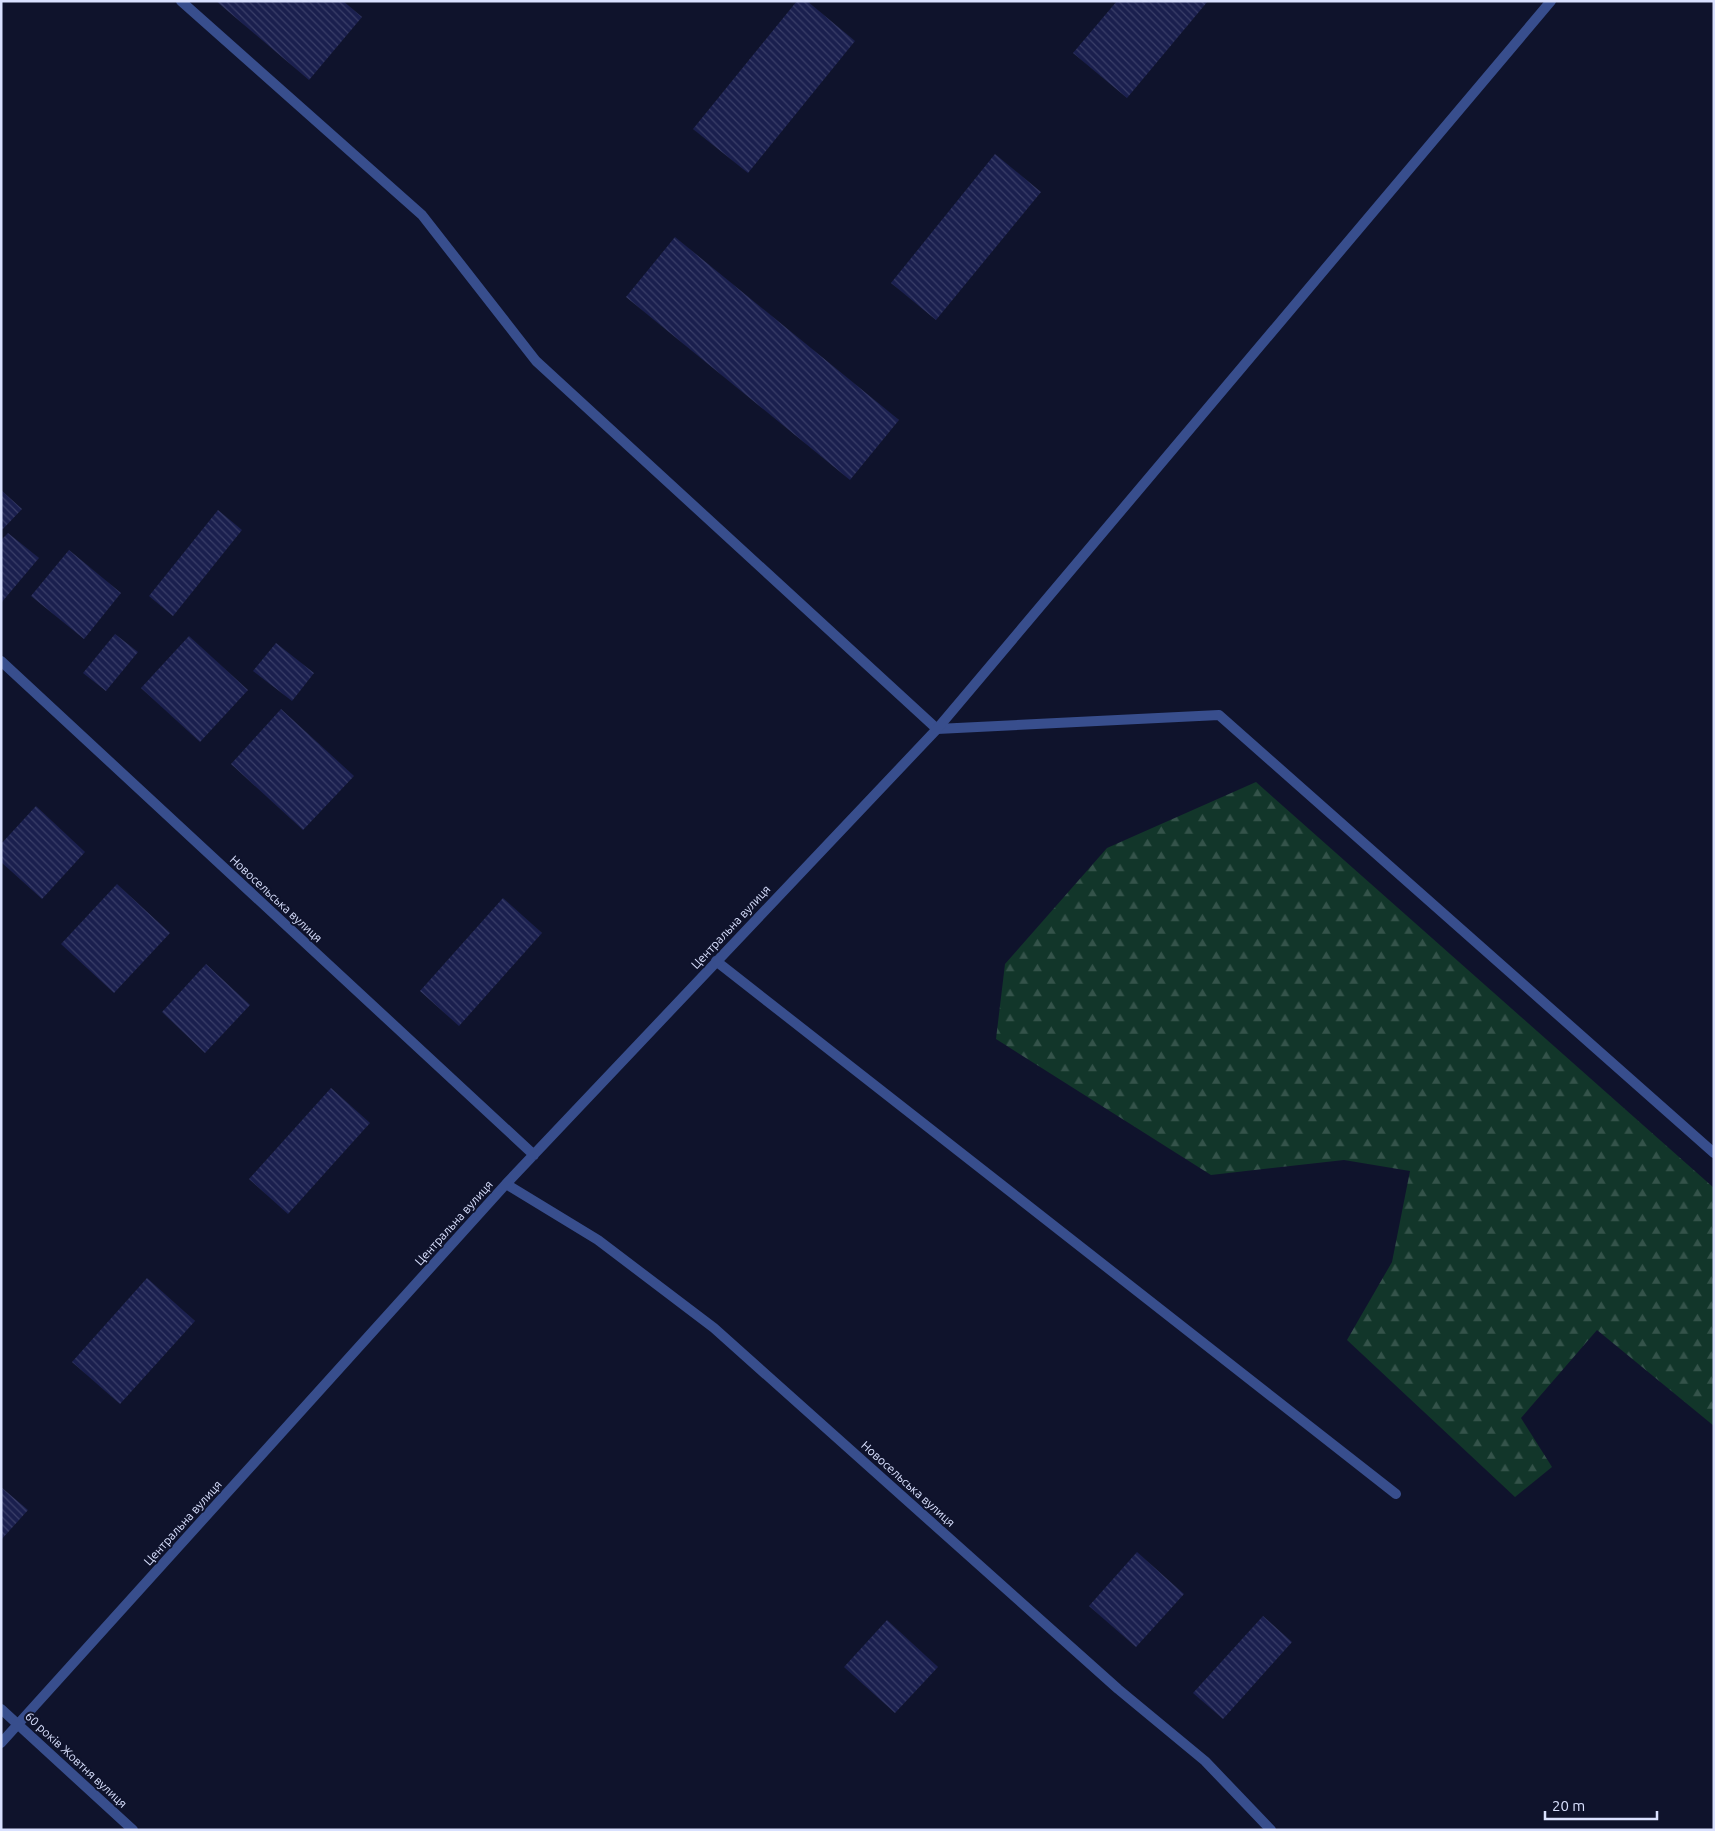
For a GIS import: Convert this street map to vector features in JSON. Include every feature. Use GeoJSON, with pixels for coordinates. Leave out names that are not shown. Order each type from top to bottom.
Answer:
{"type":"FeatureCollection","features":[{"type":"Feature","properties":{"kind":"street"},"geometry":{"type":"LineString","coordinates":[[181,1],[422,214],[536,361],[937,729],[1220,715],[1714,1153]]}},
{"type":"Feature","properties":{"kind":"street","name":"Центральна вулиця"},"geometry":{"type":"LineString","coordinates":[[1,1743],[506,1184],[937,729],[1551,1]]}},
{"type":"Feature","properties":{"kind":"street","name":"Новосельська вулиця"},"geometry":{"type":"LineString","coordinates":[[1,661],[534,1155]]}},
{"type":"Feature","properties":{"kind":"street"},"geometry":{"type":"LineString","coordinates":[[716,961],[1396,1494]]}},
{"type":"Feature","properties":{"kind":"street","name":"Новосельська вулиця"},"geometry":{"type":"LineString","coordinates":[[506,1184],[598,1240],[714,1328],[1111,1683],[1205,1761],[1271,1830]]}},
{"type":"Feature","properties":{"kind":"street","name":"60 років Жовтня вулиця"},"geometry":{"type":"LineString","coordinates":[[1,1709],[133,1830]]}},
{"type":"Feature","properties":{"kind":"green space"},"geometry":{"type":"Polygon","coordinates":[[[1256,782],[1714,1188],[1714,1426],[1597,1330],[1521,1418],[1552,1467],[1515,1497],[1347,1340],[1392,1262],[1410,1171],[1344,1160],[1211,1175],[996,1039],[1005,964],[1107,848],[1256,782]]]}},
{"type":"Feature","properties":{"kind":"building"},"geometry":{"type":"Polygon","coordinates":[[[216,1],[343,1],[362,17],[309,80],[216,1]]]}},
{"type":"Feature","properties":{"kind":"building"},"geometry":{"type":"Polygon","coordinates":[[[797,1],[807,1],[855,41],[748,173],[693,129],[797,1]]]}},
{"type":"Feature","properties":{"kind":"building"},"geometry":{"type":"Polygon","coordinates":[[[1117,1],[1208,1],[1127,98],[1073,53],[1117,1]]]}},
{"type":"Feature","properties":{"kind":"building"},"geometry":{"type":"Polygon","coordinates":[[[995,154],[1041,192],[936,320],[891,283],[995,154]]]}},
{"type":"Feature","properties":{"kind":"building"},"geometry":{"type":"Polygon","coordinates":[[[675,237],[899,420],[850,480],[626,297],[675,237]]]}},
{"type":"Feature","properties":{"kind":"building"},"geometry":{"type":"Polygon","coordinates":[[[1,490],[22,509],[1,531],[1,490]]]}},
{"type":"Feature","properties":{"kind":"building"},"geometry":{"type":"Polygon","coordinates":[[[218,510],[242,530],[173,616],[149,596],[218,510]]]}},
{"type":"Feature","properties":{"kind":"building"},"geometry":{"type":"Polygon","coordinates":[[[8,533],[39,558],[1,603],[1,540],[8,533]]]}},
{"type":"Feature","properties":{"kind":"building"},"geometry":{"type":"Polygon","coordinates":[[[69,550],[121,593],[84,639],[31,596],[69,550]]]}},
{"type":"Feature","properties":{"kind":"building"},"geometry":{"type":"Polygon","coordinates":[[[115,634],[138,652],[106,691],[83,673],[115,634]]]}},
{"type":"Feature","properties":{"kind":"building"},"geometry":{"type":"Polygon","coordinates":[[[189,636],[248,690],[200,742],[141,688],[189,636]]]}},
{"type":"Feature","properties":{"kind":"building"},"geometry":{"type":"Polygon","coordinates":[[[276,643],[314,673],[292,701],[253,671],[276,643]]]}},
{"type":"Feature","properties":{"kind":"building"},"geometry":{"type":"Polygon","coordinates":[[[281,709],[354,776],[303,830],[231,764],[281,709]]]}},
{"type":"Feature","properties":{"kind":"building"},"geometry":{"type":"Polygon","coordinates":[[[36,806],[85,852],[42,899],[1,862],[1,844],[36,806]]]}},
{"type":"Feature","properties":{"kind":"building"},"geometry":{"type":"Polygon","coordinates":[[[117,884],[170,933],[114,993],[61,944],[117,884]]]}},
{"type":"Feature","properties":{"kind":"building"},"geometry":{"type":"Polygon","coordinates":[[[503,898],[542,933],[459,1026],[420,991],[503,898]]]}},
{"type":"Feature","properties":{"kind":"building"},"geometry":{"type":"Polygon","coordinates":[[[206,964],[250,1005],[205,1053],[162,1012],[206,964]]]}},
{"type":"Feature","properties":{"kind":"building"},"geometry":{"type":"Polygon","coordinates":[[[331,1088],[370,1123],[288,1214],[249,1179],[331,1088]]]}},
{"type":"Feature","properties":{"kind":"building"},"geometry":{"type":"Polygon","coordinates":[[[147,1278],[195,1321],[120,1404],[72,1362],[147,1278]]]}},
{"type":"Feature","properties":{"kind":"building"},"geometry":{"type":"Polygon","coordinates":[[[1,1487],[28,1510],[1,1540],[1,1487]]]}},
{"type":"Feature","properties":{"kind":"building"},"geometry":{"type":"Polygon","coordinates":[[[1137,1552],[1184,1594],[1136,1647],[1089,1606],[1137,1552]]]}},
{"type":"Feature","properties":{"kind":"building"},"geometry":{"type":"Polygon","coordinates":[[[1263,1616],[1292,1642],[1223,1719],[1193,1693],[1263,1616]]]}},
{"type":"Feature","properties":{"kind":"building"},"geometry":{"type":"Polygon","coordinates":[[[887,1620],[938,1667],[895,1713],[844,1667],[887,1620]]]}}]}
